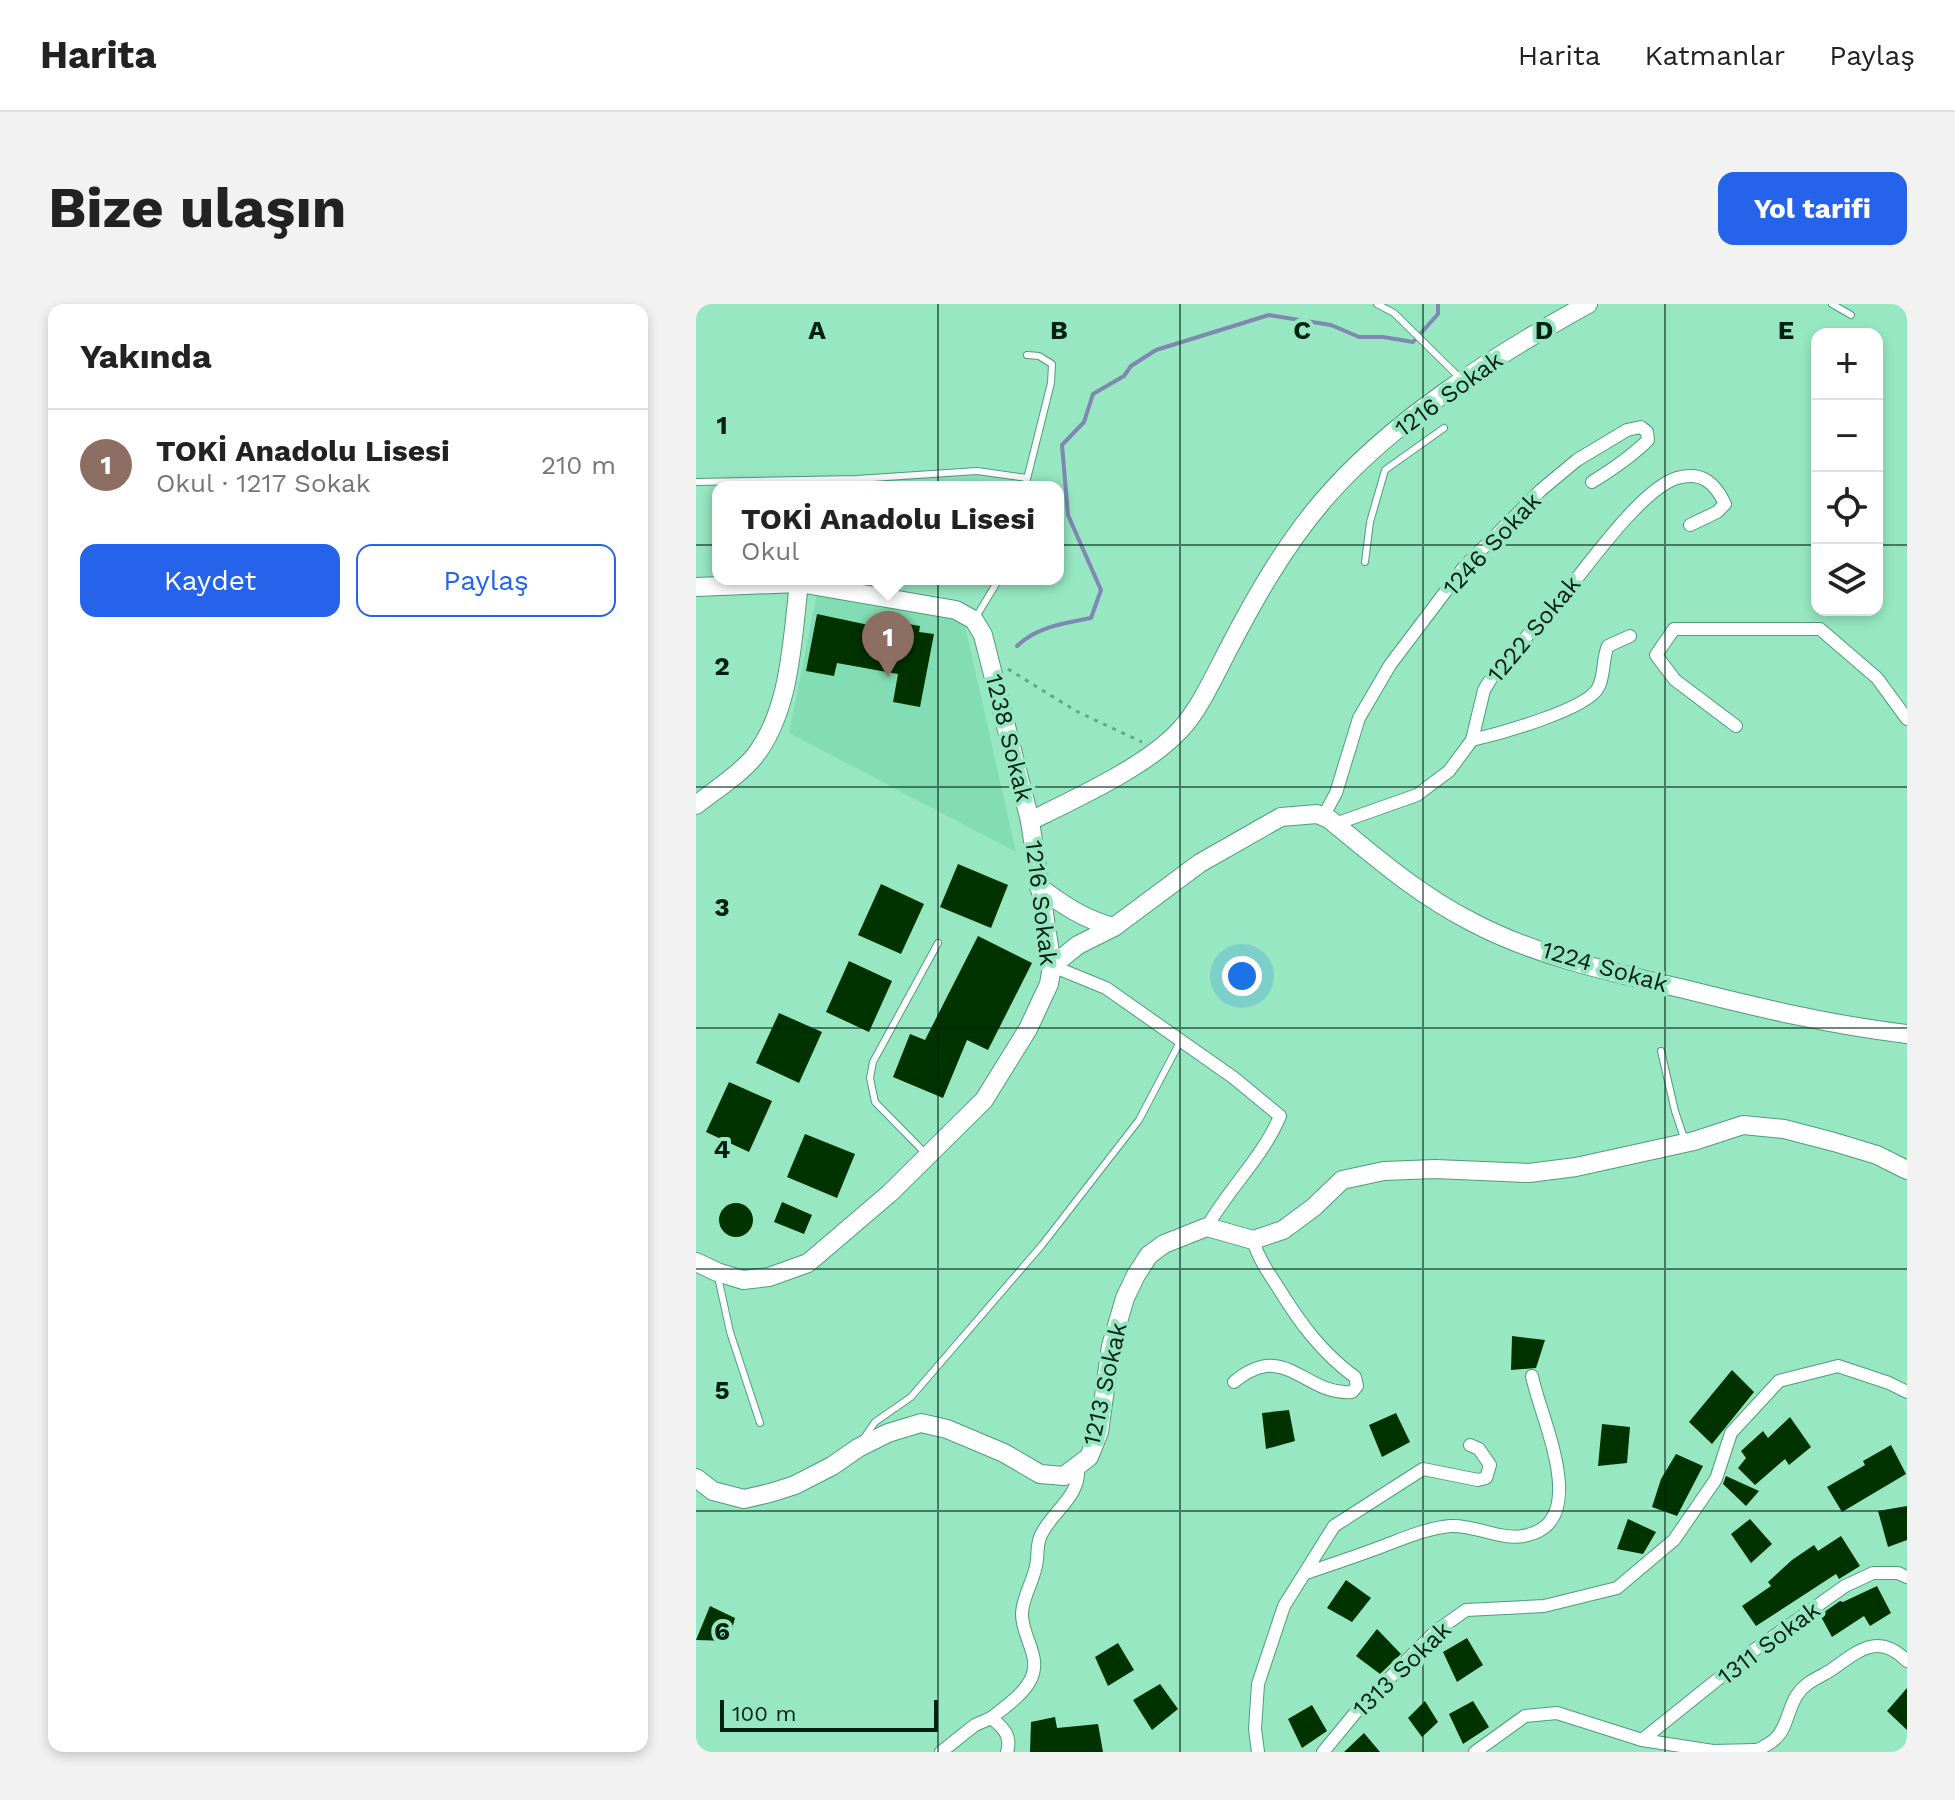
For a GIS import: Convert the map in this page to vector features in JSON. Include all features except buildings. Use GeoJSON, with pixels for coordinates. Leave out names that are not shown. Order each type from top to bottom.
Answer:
{"type":"FeatureCollection","features":[{"type":"Feature","properties":{"kind":"street","name":"1216 Sokak"},"geometry":{"type":"LineString","coordinates":[[696,1262],[743,1280],[769,1277],[808,1263],[890,1193],[984,1100],[1028,1029],[1049,984],[1052,966],[1030,821],[1159,751],[1183,728],[1279,558],[1321,502],[1370,452],[1505,352],[1588,304]]}},
{"type":"Feature","properties":{"kind":"street","name":"1246 Sokak"},"geometry":{"type":"LineString","coordinates":[[1329,820],[1359,718],[1390,665],[1464,567],[1541,490],[1577,460],[1627,430],[1641,427],[1647,432],[1648,440],[1639,449],[1622,464],[1592,482]]}},
{"type":"Feature","properties":{"kind":"street","name":"1222 Sokak"},"geometry":{"type":"LineString","coordinates":[[1052,966],[1078,945],[1114,927],[1200,863],[1281,817],[1317,814],[1329,820],[1417,795],[1449,771],[1472,740],[1484,690],[1492,677],[1608,539],[1648,498],[1674,479],[1705,478],[1717,488],[1725,504],[1717,512],[1690,525]]}},
{"type":"Feature","properties":{"kind":"street"},"geometry":{"type":"LineString","coordinates":[[696,587],[748,585]]}},
{"type":"Feature","properties":{"kind":"street"},"geometry":{"type":"LineString","coordinates":[[696,805],[753,758],[774,725],[790,662],[799,585]]}},
{"type":"Feature","properties":{"kind":"street"},"geometry":{"type":"LineString","coordinates":[[811,585],[956,610],[974,620]]}},
{"type":"Feature","properties":{"kind":"street","name":"1238 Sokak"},"geometry":{"type":"LineString","coordinates":[[974,620],[983,635],[1030,821]]}},
{"type":"Feature","properties":{"kind":"street"},"geometry":{"type":"LineString","coordinates":[[1736,726],[1675,680],[1656,655],[1674,629],[1820,629],[1877,678],[1907,719]]}},
{"type":"Feature","properties":{"kind":"street"},"geometry":{"type":"LineString","coordinates":[[1472,740],[1525,725],[1589,698],[1598,688],[1608,646],[1630,636]]}},
{"type":"Feature","properties":{"kind":"street","name":"1224 Sokak"},"geometry":{"type":"LineString","coordinates":[[1329,820],[1398,876],[1471,922],[1511,941],[1619,974],[1755,1006],[1815,1020],[1907,1034]]}},
{"type":"Feature","properties":{"kind":"street"},"geometry":{"type":"LineString","coordinates":[[1039,887],[1067,908],[1097,923],[1114,927]]}},
{"type":"Feature","properties":{"kind":"street"},"geometry":{"type":"LineString","coordinates":[[1052,966],[1106,988],[1234,1078],[1280,1116],[1271,1138],[1221,1201],[1207,1227],[1253,1240],[1283,1230],[1314,1207],[1342,1180],[1384,1171],[1435,1169],[1529,1173],[1576,1167],[1686,1143],[1743,1125],[1784,1129],[1877,1155],[1907,1170]]}},
{"type":"Feature","properties":{"kind":"street","name":"1213 Sokak"},"geometry":{"type":"LineString","coordinates":[[696,1478],[713,1491],[744,1499],[795,1485],[888,1433],[921,1423],[947,1429],[1004,1453],[1040,1474],[1064,1476],[1089,1457],[1099,1432],[1111,1346],[1125,1298],[1136,1275],[1149,1255],[1164,1244],[1207,1227]]}},
{"type":"Feature","properties":{"kind":"street"},"geometry":{"type":"LineString","coordinates":[[1234,1382],[1247,1371],[1267,1365],[1284,1368],[1340,1393],[1352,1392],[1357,1386],[1355,1377],[1321,1349],[1304,1329],[1258,1256],[1253,1240]]}},
{"type":"Feature","properties":{"kind":"street","name":"1313 Sokak"},"geometry":{"type":"LineString","coordinates":[[1323,1752],[1356,1712],[1435,1632],[1466,1610],[1544,1606],[1617,1588],[1674,1540],[1716,1479],[1731,1433],[1779,1381],[1838,1366],[1907,1392]]}},
{"type":"Feature","properties":{"kind":"street"},"geometry":{"type":"LineString","coordinates":[[1306,1573],[1425,1530],[1451,1526],[1479,1527],[1500,1535],[1523,1536],[1547,1526],[1557,1508],[1560,1487],[1558,1466],[1536,1399],[1532,1376]]}},
{"type":"Feature","properties":{"kind":"street"},"geometry":{"type":"LineString","coordinates":[[1258,1752],[1255,1729],[1258,1684],[1284,1606],[1322,1543],[1334,1526],[1423,1469],[1478,1480],[1486,1478],[1490,1465],[1479,1449],[1470,1445]]}},
{"type":"Feature","properties":{"kind":"street"},"geometry":{"type":"LineString","coordinates":[[941,1752],[975,1725],[991,1718],[1030,1681],[1036,1666],[1022,1616],[1025,1598],[1037,1561],[1039,1538],[1075,1489],[1080,1479],[1078,1466]]}},
{"type":"Feature","properties":{"kind":"street","name":"1311 Sokak"},"geometry":{"type":"LineString","coordinates":[[1642,1740],[1753,1651],[1845,1586],[1873,1573],[1898,1573],[1907,1577]]}},
{"type":"Feature","properties":{"kind":"street"},"geometry":{"type":"LineString","coordinates":[[1475,1752],[1525,1716],[1557,1713],[1642,1740],[1713,1751],[1754,1751],[1776,1739],[1795,1696],[1808,1682],[1860,1648],[1881,1646],[1901,1654],[1907,1661]]}},
{"type":"Feature","properties":{"kind":"street"},"geometry":{"type":"LineString","coordinates":[[991,1718],[1005,1728],[1009,1745],[1007,1752]]}},
{"type":"Feature","properties":{"kind":"lane"},"geometry":{"type":"LineString","coordinates":[[1377,304],[1394,313],[1463,381]]}},
{"type":"Feature","properties":{"kind":"lane"},"geometry":{"type":"LineString","coordinates":[[1832,304],[1851,315]]}},
{"type":"Feature","properties":{"kind":"lane"},"geometry":{"type":"LineString","coordinates":[[1026,481],[1051,383],[1052,364],[1039,356],[1027,355]]}},
{"type":"Feature","properties":{"kind":"lane"},"geometry":{"type":"LineString","coordinates":[[1365,562],[1370,522],[1385,470],[1444,428]]}},
{"type":"Feature","properties":{"kind":"lane"},"geometry":{"type":"LineString","coordinates":[[1370,452],[1385,470]]}},
{"type":"Feature","properties":{"kind":"lane"},"geometry":{"type":"LineString","coordinates":[[750,481],[857,479],[977,471],[1027,478]]}},
{"type":"Feature","properties":{"kind":"lane"},"geometry":{"type":"LineString","coordinates":[[974,620],[995,585]]}},
{"type":"Feature","properties":{"kind":"lane"},"geometry":{"type":"LineString","coordinates":[[928,1155],[875,1102],[870,1078],[873,1062],[938,943]]}},
{"type":"Feature","properties":{"kind":"lane"},"geometry":{"type":"LineString","coordinates":[[858,1448],[875,1422],[911,1397],[1042,1245],[1139,1120],[1181,1040]]}},
{"type":"Feature","properties":{"kind":"lane"},"geometry":{"type":"LineString","coordinates":[[1661,1051],[1686,1143]]}},
{"type":"Feature","properties":{"kind":"lane"},"geometry":{"type":"LineString","coordinates":[[717,1272],[730,1332],[760,1423]]}},
{"type":"Feature","properties":{"kind":"path"},"geometry":{"type":"LineString","coordinates":[[988,656],[1076,711],[1159,751]]}},
{"type":"Feature","properties":{"kind":"shaded area"},"geometry":{"type":"Polygon","coordinates":[[[817,593],[964,621],[1016,852],[789,733],[817,593]]]}},
{"type":"Feature","properties":{"kind":"waterway"},"geometry":{"type":"LineString","coordinates":[[1017,646],[1042,630],[1091,618],[1101,590],[1068,515],[1062,445],[1084,422],[1093,394],[1124,376],[1131,366],[1156,350],[1269,315],[1331,325],[1359,337],[1413,342],[1438,314],[1438,304]]}},
{"type":"Feature","properties":{"kind":"place","name":"TOKİ Anadolu Lisesi"},"geometry":{"type":"Point","coordinates":[888,677]}}]}
